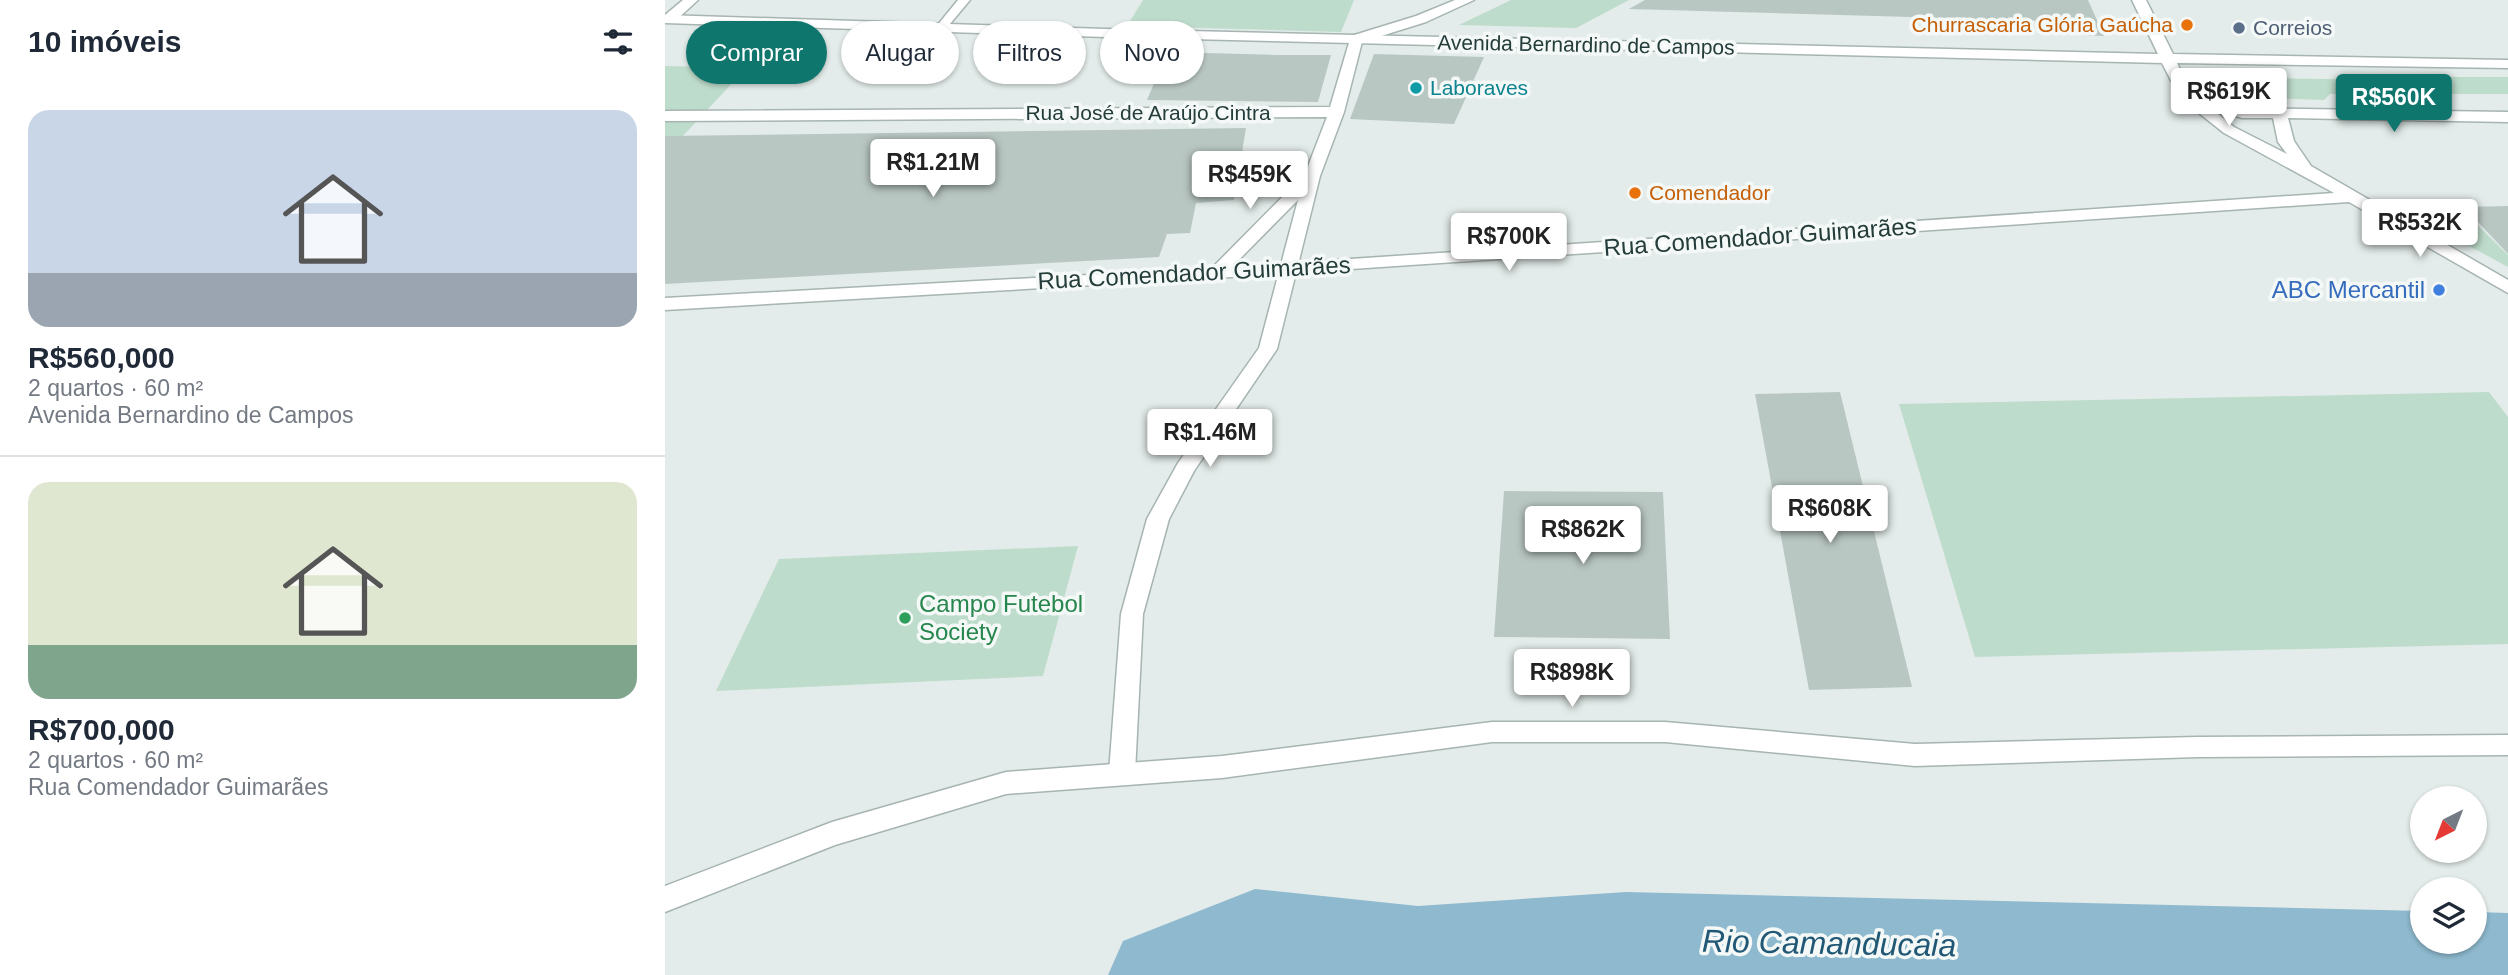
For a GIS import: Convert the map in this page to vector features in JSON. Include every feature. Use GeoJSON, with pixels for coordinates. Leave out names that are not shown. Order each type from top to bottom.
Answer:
{"type":"FeatureCollection","features":[{"type":"Feature","properties":{"kind":"street"},"geometry":{"type":"LineString","coordinates":[[667,19],[691,0]]}},
{"type":"Feature","properties":{"kind":"street"},"geometry":{"type":"LineString","coordinates":[[1122,773],[1132,614],[1158,519],[1185,468],[1268,349],[1312,176],[1336,112],[1356,39],[1421,19],[1467,0]]}},
{"type":"Feature","properties":{"kind":"street"},"geometry":{"type":"LineString","coordinates":[[2139,0],[2185,95],[2229,130],[2310,172],[2508,288]]}},
{"type":"Feature","properties":{"kind":"street","name":"Avenida Bernardino de Campos"},"geometry":{"type":"LineString","coordinates":[[667,19],[841,25]]}},
{"type":"Feature","properties":{"kind":"street","name":"Avenida Bernardino de Campos"},"geometry":{"type":"LineString","coordinates":[[959,29],[2170,60],[2508,64]]}},
{"type":"Feature","properties":{"kind":"street"},"geometry":{"type":"LineString","coordinates":[[2185,95],[2242,113],[2508,117]]}},
{"type":"Feature","properties":{"kind":"street","name":"Rua José de Araújo Cintra"},"geometry":{"type":"LineString","coordinates":[[665,116],[1336,112]]}},
{"type":"Feature","properties":{"kind":"street"},"geometry":{"type":"LineString","coordinates":[[2280,115],[2286,142],[2310,172]]}},
{"type":"Feature","properties":{"kind":"street"},"geometry":{"type":"LineString","coordinates":[[1216,273],[1312,176]]}},
{"type":"Feature","properties":{"kind":"street","name":"Rua Comendador Guimarães"},"geometry":{"type":"LineString","coordinates":[[665,304],[1216,273],[2351,197]]}},
{"type":"Feature","properties":{"kind":"street"},"geometry":{"type":"LineString","coordinates":[[665,899],[832,834],[1006,783],[1276,761],[1492,732],[1665,733],[1915,755],[2198,747],[2508,744]]}},
{"type":"Feature","properties":{"kind":"lane"},"geometry":{"type":"LineString","coordinates":[[947,21],[964,0]]}},
{"type":"Feature","properties":{"kind":"green space"},"geometry":{"type":"Polygon","coordinates":[[[1143,0],[1354,0],[1341,32],[1204,28],[1204,21],[1130,21],[1143,0]]]}},
{"type":"Feature","properties":{"kind":"green space"},"geometry":{"type":"Polygon","coordinates":[[[1511,0],[1629,0],[1576,28],[1459,25],[1511,0]]]}},
{"type":"Feature","properties":{"kind":"green space"},"geometry":{"type":"Polygon","coordinates":[[[665,66],[686,66],[686,84],[731,84],[680,139],[665,139],[665,66]]]}},
{"type":"Feature","properties":{"kind":"green space"},"geometry":{"type":"Polygon","coordinates":[[[2211,71],[2233,71],[2253,78],[2409,80],[2423,77],[2508,77],[2508,94],[2330,94],[2324,100],[2228,97],[2212,92],[2202,76],[2211,71]]]}},
{"type":"Feature","properties":{"kind":"green space"},"geometry":{"type":"Polygon","coordinates":[[[2390,203],[2457,205],[2508,255],[2508,267],[2390,203]]]}},
{"type":"Feature","properties":{"kind":"green space"},"geometry":{"type":"Polygon","coordinates":[[[2489,392],[2508,417],[2508,644],[1975,657],[1899,404],[2489,392]]]}},
{"type":"Feature","properties":{"kind":"green space","name":"Campo Futebol Society"},"geometry":{"type":"Polygon","coordinates":[[[1078,546],[1043,676],[716,691],[779,559],[1078,546]]]}},
{"type":"Feature","properties":{"kind":"building"},"geometry":{"type":"Polygon","coordinates":[[[1645,0],[2088,0],[2104,36],[2056,34],[2052,21],[1629,9],[1645,0]]]}},
{"type":"Feature","properties":{"kind":"building"},"geometry":{"type":"Polygon","coordinates":[[[1204,53],[1331,55],[1318,102],[1147,100],[1154,84],[1204,84],[1204,53]]]}},
{"type":"Feature","properties":{"kind":"building","name":"Laboraves"},"geometry":{"type":"Polygon","coordinates":[[[1374,54],[1484,57],[1454,124],[1350,119],[1374,54]]]}},
{"type":"Feature","properties":{"kind":"building"},"geometry":{"type":"Polygon","coordinates":[[[1246,128],[1234,200],[1196,203],[1190,233],[1167,234],[1159,257],[665,284],[665,136],[1246,128]]]}},
{"type":"Feature","properties":{"kind":"building"},"geometry":{"type":"Polygon","coordinates":[[[2508,206],[2508,254],[2464,207],[2508,206]]]}},
{"type":"Feature","properties":{"kind":"building"},"geometry":{"type":"Polygon","coordinates":[[[1840,392],[1912,687],[1809,690],[1755,394],[1840,392]]]}},
{"type":"Feature","properties":{"kind":"building"},"geometry":{"type":"Polygon","coordinates":[[[1504,491],[1663,492],[1670,639],[1494,637],[1504,491]]]}},
{"type":"Feature","properties":{"kind":"waterway","name":"Rio Camanducaia"},"geometry":{"type":"LineString","coordinates":[[1158,975],[1255,935],[1418,953],[1626,938],[2508,960]]}},
{"type":"Feature","properties":{"kind":"place","name":"Churrascaria Glória Gaúcha"},"geometry":{"type":"Point","coordinates":[2187,25]}},
{"type":"Feature","properties":{"kind":"place","name":"Correios"},"geometry":{"type":"Point","coordinates":[2239,28]}},
{"type":"Feature","properties":{"kind":"place","name":"Laboraves"},"geometry":{"type":"Point","coordinates":[1416,88]}},
{"type":"Feature","properties":{"kind":"place","name":"Comendador"},"geometry":{"type":"Point","coordinates":[1635,193]}},
{"type":"Feature","properties":{"kind":"place","name":"ABC Mercantil"},"geometry":{"type":"Point","coordinates":[2439,290]}},
{"type":"Feature","properties":{"kind":"place","name":"Campo Futebol Society"},"geometry":{"type":"Point","coordinates":[905,618]}}]}
